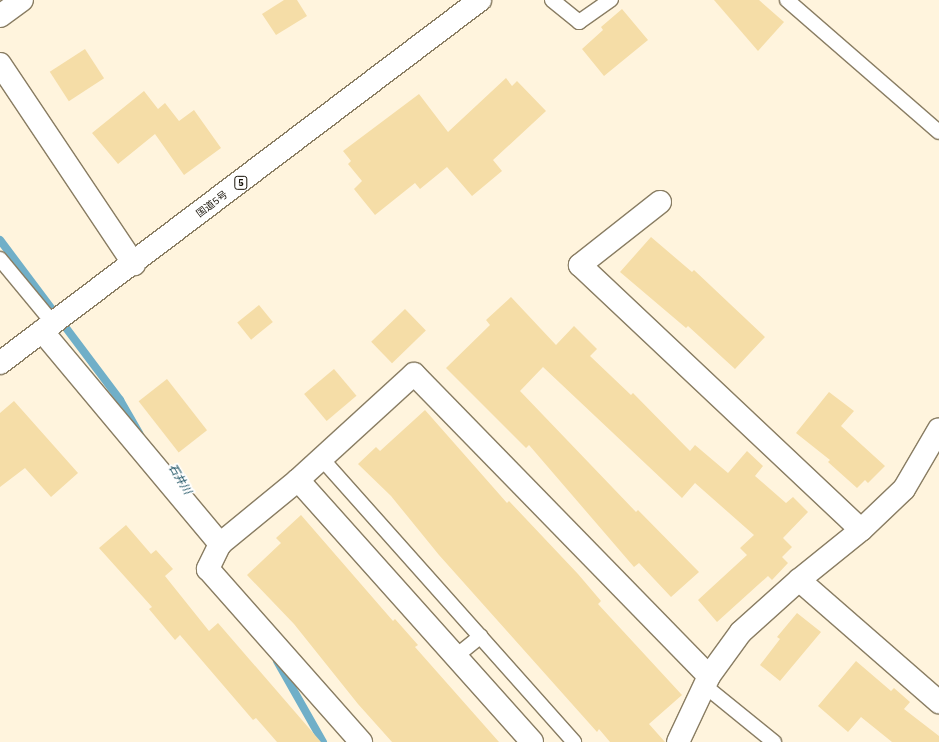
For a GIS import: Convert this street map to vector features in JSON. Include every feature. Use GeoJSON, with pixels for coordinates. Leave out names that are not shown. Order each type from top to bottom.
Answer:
{"type":"FeatureCollection","features":[{"type":"Feature","properties":{"kind":"main road"},"geometry":{"type":"LineString","coordinates":[[0,16],[22,0]]}},
{"type":"Feature","properties":{"kind":"main road","name":"国道5号"},"geometry":{"type":"LineString","coordinates":[[0,362],[134,264],[480,0]]}},
{"type":"Feature","properties":{"kind":"main road"},"geometry":{"type":"LineString","coordinates":[[0,64],[134,264]]}},
{"type":"Feature","properties":{"kind":"main road"},"geometry":{"type":"LineString","coordinates":[[660,202],[580,265],[861,530]]}},
{"type":"Feature","properties":{"kind":"main road"},"geometry":{"type":"LineString","coordinates":[[47,327],[220,544]]}},
{"type":"Feature","properties":{"kind":"main road"},"geometry":{"type":"LineString","coordinates":[[361,742],[208,569],[220,544],[322,459],[414,374],[707,681]]}},
{"type":"Feature","properties":{"kind":"main road"},"geometry":{"type":"LineString","coordinates":[[678,742],[707,681],[741,632],[799,580],[861,530],[904,489],[939,429]]}},
{"type":"Feature","properties":{"kind":"main road"},"geometry":{"type":"LineString","coordinates":[[298,480],[455,658],[532,742]]}},
{"type":"Feature","properties":{"kind":"main road"},"geometry":{"type":"LineString","coordinates":[[799,580],[939,702]]}},
{"type":"Feature","properties":{"kind":"lane"},"geometry":{"type":"LineString","coordinates":[[552,0],[579,22],[611,0]]}},
{"type":"Feature","properties":{"kind":"lane"},"geometry":{"type":"LineString","coordinates":[[787,0],[939,132]]}},
{"type":"Feature","properties":{"kind":"lane"},"geometry":{"type":"LineString","coordinates":[[0,259],[47,327]]}},
{"type":"Feature","properties":{"kind":"lane"},"geometry":{"type":"LineString","coordinates":[[322,459],[574,742]]}},
{"type":"Feature","properties":{"kind":"lane"},"geometry":{"type":"LineString","coordinates":[[455,658],[481,636]]}},
{"type":"Feature","properties":{"kind":"lane"},"geometry":{"type":"LineString","coordinates":[[707,681],[774,742]]}},
{"type":"Feature","properties":{"kind":"building"},"geometry":{"type":"Polygon","coordinates":[[[284,0],[297,0],[307,16],[276,35],[262,14],[284,0]]]}},
{"type":"Feature","properties":{"kind":"building"},"geometry":{"type":"Polygon","coordinates":[[[714,0],[759,0],[784,22],[758,51],[714,0]]]}},
{"type":"Feature","properties":{"kind":"building"},"geometry":{"type":"Polygon","coordinates":[[[622,9],[648,40],[604,76],[582,49],[603,30],[601,27],[622,9]]]}},
{"type":"Feature","properties":{"kind":"building"},"geometry":{"type":"Polygon","coordinates":[[[85,49],[104,78],[69,101],[50,72],[85,49]]]}},
{"type":"Feature","properties":{"kind":"building"},"geometry":{"type":"Polygon","coordinates":[[[506,78],[512,86],[517,81],[546,111],[493,160],[502,171],[472,196],[447,167],[420,189],[415,183],[375,215],[354,189],[362,181],[348,164],[351,161],[343,151],[419,94],[448,132],[506,78]]]}},
{"type":"Feature","properties":{"kind":"building"},"geometry":{"type":"Polygon","coordinates":[[[144,91],[158,109],[165,103],[179,121],[194,110],[221,148],[184,175],[155,134],[118,164],[92,133],[144,91]]]}},
{"type":"Feature","properties":{"kind":"building"},"geometry":{"type":"Polygon","coordinates":[[[651,237],[692,272],[694,270],[765,337],[735,369],[688,326],[686,328],[620,272],[651,237]]]}},
{"type":"Feature","properties":{"kind":"building"},"geometry":{"type":"Polygon","coordinates":[[[511,297],[556,345],[574,326],[597,349],[590,356],[631,395],[633,393],[690,451],[695,445],[728,473],[747,451],[763,466],[755,476],[786,503],[793,497],[808,512],[783,538],[792,547],[782,557],[788,563],[772,580],[768,576],[717,622],[698,600],[747,555],[740,548],[754,535],[695,483],[682,498],[543,367],[520,391],[636,512],[638,510],[699,572],[671,597],[639,563],[634,567],[529,445],[526,448],[446,368],[490,325],[486,320],[511,297]]]}},
{"type":"Feature","properties":{"kind":"building"},"geometry":{"type":"Polygon","coordinates":[[[259,305],[273,322],[251,340],[237,323],[259,305]]]}},
{"type":"Feature","properties":{"kind":"building"},"geometry":{"type":"Polygon","coordinates":[[[405,309],[426,331],[392,363],[371,342],[405,309]]]}},
{"type":"Feature","properties":{"kind":"building"},"geometry":{"type":"Polygon","coordinates":[[[334,369],[356,396],[327,421],[304,394],[334,369]]]}},
{"type":"Feature","properties":{"kind":"building"},"geometry":{"type":"Polygon","coordinates":[[[167,379],[207,430],[179,452],[139,401],[167,379]]]}},
{"type":"Feature","properties":{"kind":"building"},"geometry":{"type":"Polygon","coordinates":[[[829,392],[854,411],[841,426],[885,466],[868,483],[865,480],[857,488],[828,462],[830,460],[796,433],[829,392]]]}},
{"type":"Feature","properties":{"kind":"building"},"geometry":{"type":"Polygon","coordinates":[[[14,401],[78,473],[51,497],[25,468],[0,487],[0,413],[14,401]]]}},
{"type":"Feature","properties":{"kind":"building"},"geometry":{"type":"Polygon","coordinates":[[[425,410],[507,503],[509,501],[578,574],[601,601],[598,604],[682,695],[649,724],[665,742],[610,742],[599,729],[597,732],[439,555],[391,496],[358,464],[376,447],[380,451],[425,410]]]}},
{"type":"Feature","properties":{"kind":"building"},"geometry":{"type":"Polygon","coordinates":[[[301,515],[393,621],[395,619],[418,645],[415,647],[499,742],[392,742],[358,704],[294,624],[247,575],[281,543],[276,538],[301,515]]]}},
{"type":"Feature","properties":{"kind":"building"},"geometry":{"type":"Polygon","coordinates":[[[126,525],[151,554],[156,550],[173,569],[165,576],[209,631],[218,623],[321,742],[277,742],[256,718],[253,720],[180,635],[175,640],[149,609],[152,607],[99,548],[126,525]]]}},
{"type":"Feature","properties":{"kind":"building"},"geometry":{"type":"Polygon","coordinates":[[[797,613],[821,632],[780,681],[760,665],[780,639],[777,637],[797,613]]]}},
{"type":"Feature","properties":{"kind":"building"},"geometry":{"type":"Polygon","coordinates":[[[856,661],[891,691],[894,688],[910,702],[904,709],[939,736],[939,742],[892,742],[861,717],[848,732],[818,706],[856,661]]]}},
{"type":"Feature","properties":{"kind":"waterway","name":"石井川"},"geometry":{"type":"LineString","coordinates":[[0,240],[120,400],[140,434]]}},
{"type":"Feature","properties":{"kind":"waterway","name":"石井川"},"geometry":{"type":"LineString","coordinates":[[277,661],[323,742]]}}]}
